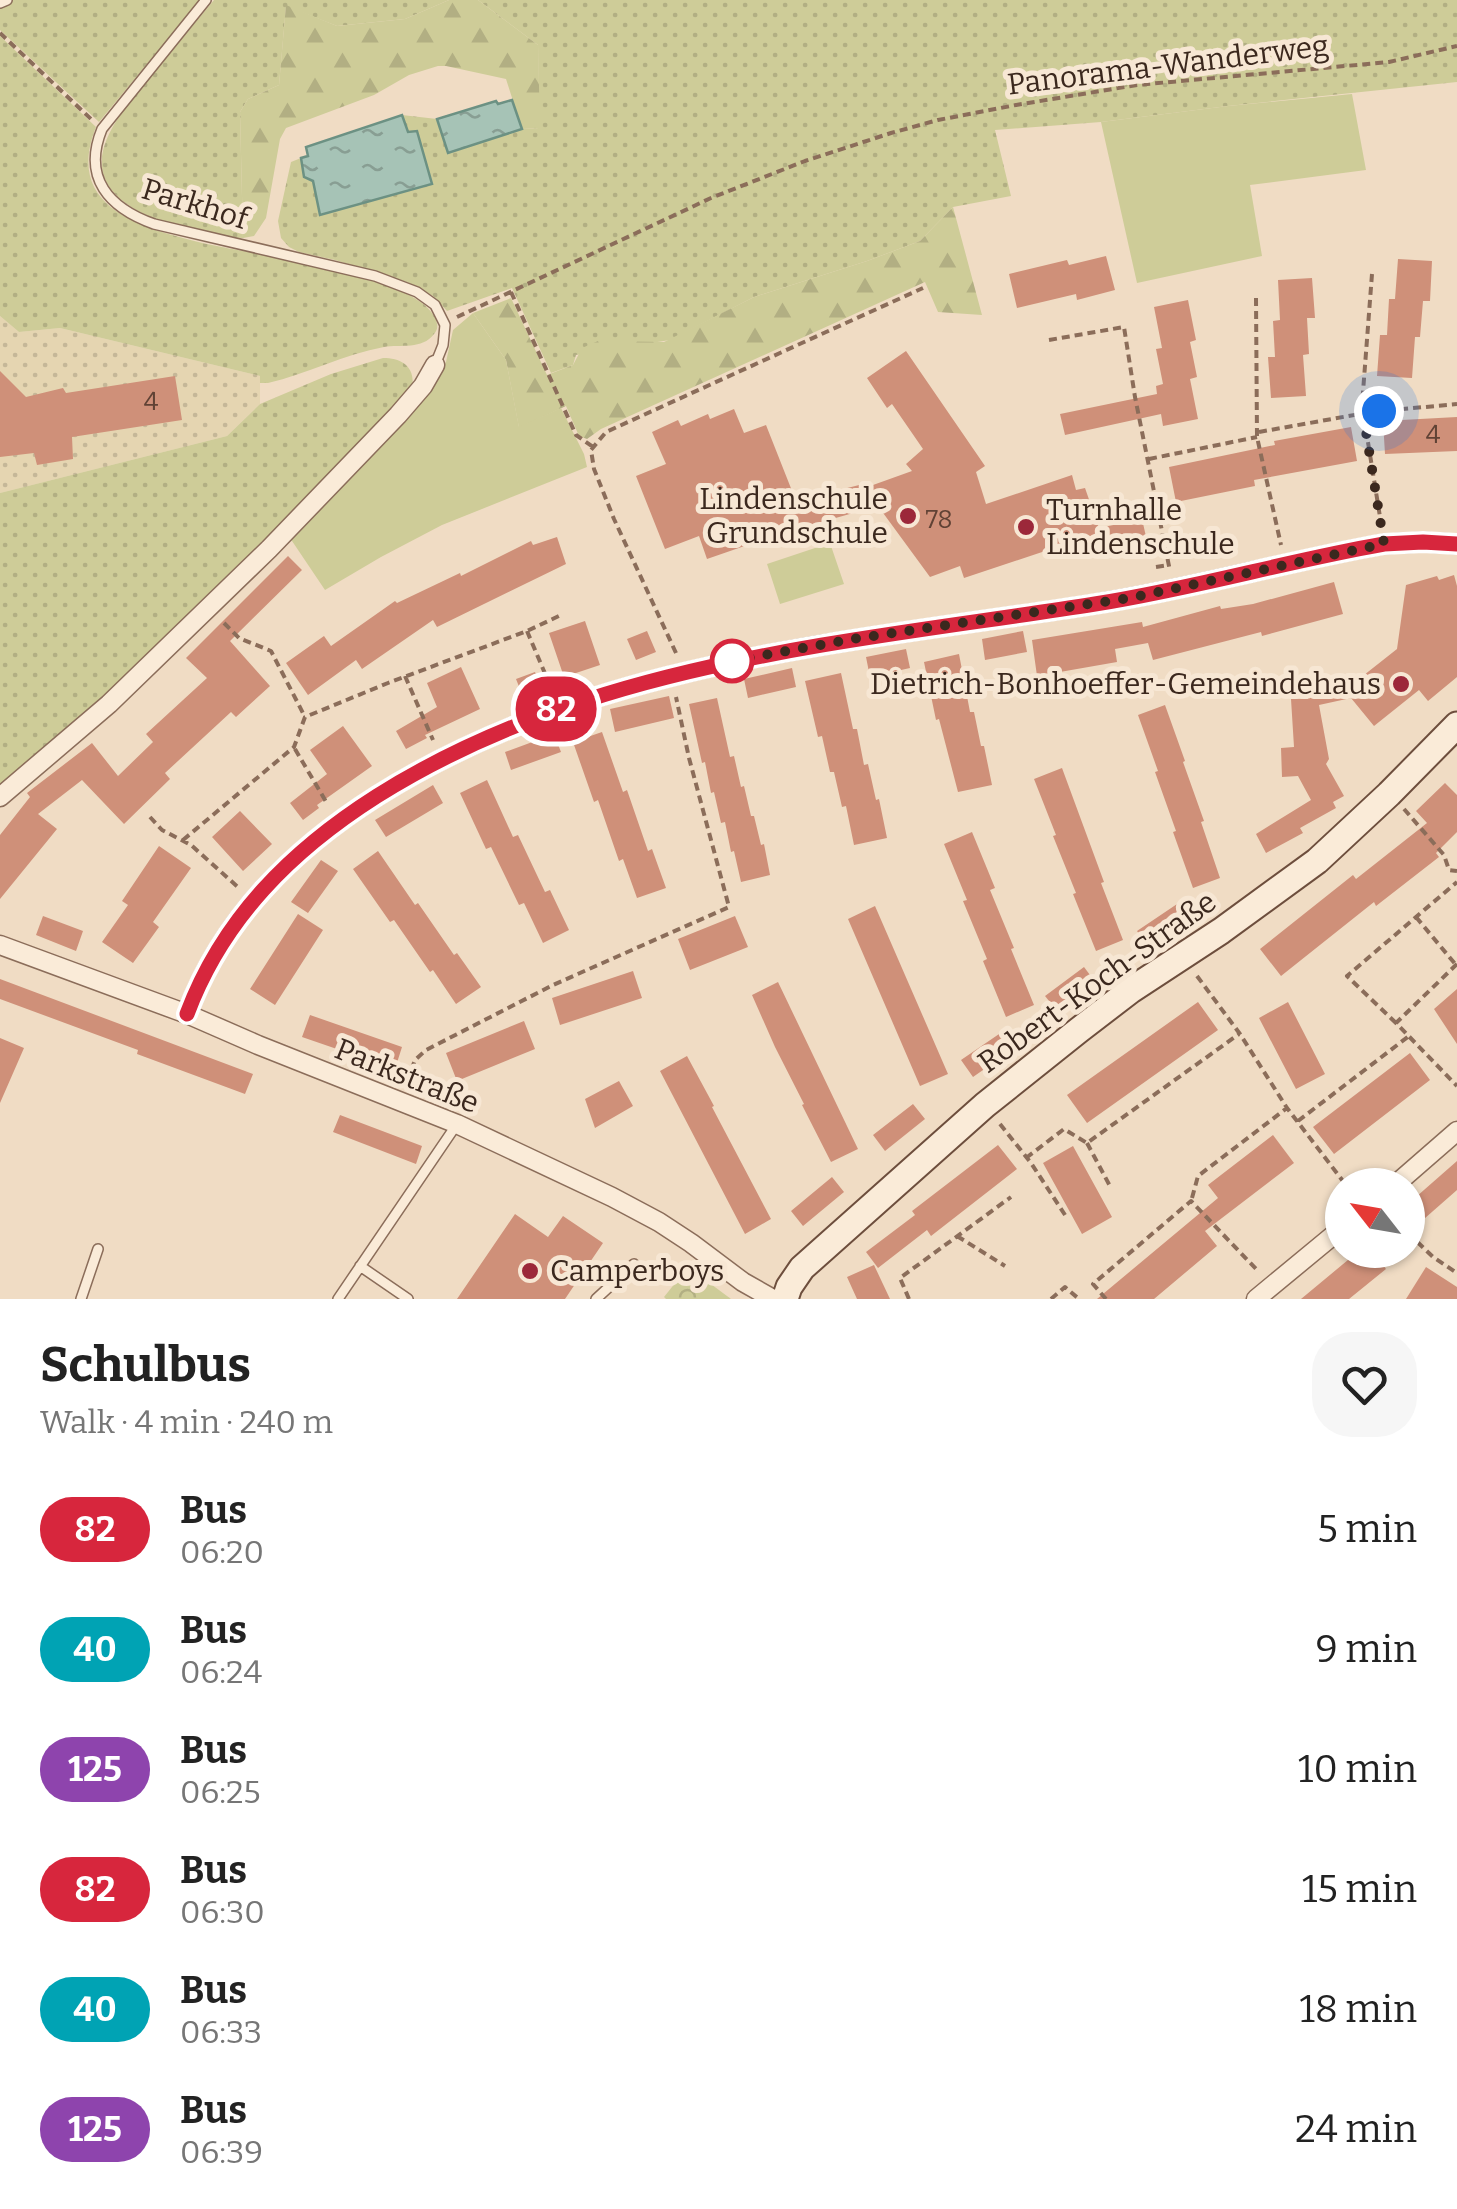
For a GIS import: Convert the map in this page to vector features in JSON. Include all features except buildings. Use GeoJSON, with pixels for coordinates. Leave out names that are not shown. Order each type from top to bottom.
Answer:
{"type":"FeatureCollection","features":[{"type":"Feature","properties":{"kind":"street"},"geometry":{"type":"LineString","coordinates":[[0,796],[110,704],[284,535],[398,416],[435,365]]}},
{"type":"Feature","properties":{"kind":"street"},"geometry":{"type":"LineString","coordinates":[[187,1014],[211,959],[253,901],[339,821],[442,758],[559,708],[676,674],[832,642],[1094,604],[1384,544],[1457,544]]}},
{"type":"Feature","properties":{"kind":"street","name":"Robert-Koch-Straße"},"geometry":{"type":"LineString","coordinates":[[785,1299],[788,1287],[802,1268],[985,1105],[1132,990],[1317,861],[1390,794],[1457,724]]}},
{"type":"Feature","properties":{"kind":"street","name":"Parkstraße"},"geometry":{"type":"LineString","coordinates":[[0,945],[187,1014],[457,1124],[659,1222],[773,1299]]}},
{"type":"Feature","properties":{"kind":"street"},"geometry":{"type":"LineString","coordinates":[[1414,1168],[1457,1130]]}},
{"type":"Feature","properties":{"kind":"street"},"geometry":{"type":"LineString","coordinates":[[1256,1299],[1325,1242]]}},
{"type":"Feature","properties":{"kind":"lane"},"geometry":{"type":"LineString","coordinates":[[0,3],[7,0]]}},
{"type":"Feature","properties":{"kind":"lane"},"geometry":{"type":"LineString","coordinates":[[102,129],[206,0]]}},
{"type":"Feature","properties":{"kind":"lane","name":"Parkhof"},"geometry":{"type":"LineString","coordinates":[[102,129],[95,152],[96,171],[112,200],[132,215],[174,230],[385,279],[427,298],[442,315],[445,325]]}},
{"type":"Feature","properties":{"kind":"lane"},"geometry":{"type":"LineString","coordinates":[[435,365],[445,325]]}},
{"type":"Feature","properties":{"kind":"lane"},"geometry":{"type":"LineString","coordinates":[[338,1299],[457,1124]]}},
{"type":"Feature","properties":{"kind":"lane"},"geometry":{"type":"LineString","coordinates":[[80,1299],[98,1249]]}},
{"type":"Feature","properties":{"kind":"lane"},"geometry":{"type":"LineString","coordinates":[[596,1299],[634,1264]]}},
{"type":"Feature","properties":{"kind":"lane"},"geometry":{"type":"LineString","coordinates":[[360,1266],[408,1299]]}},
{"type":"Feature","properties":{"kind":"path"},"geometry":{"type":"LineString","coordinates":[[0,33],[102,129]]}},
{"type":"Feature","properties":{"kind":"path","name":"Panorama-Wanderweg"},"geometry":{"type":"LineString","coordinates":[[445,325],[711,198],[915,126],[1137,85],[1378,63],[1457,46]]}},
{"type":"Feature","properties":{"kind":"path"},"geometry":{"type":"LineString","coordinates":[[1372,274],[1363,413],[1384,544]]}},
{"type":"Feature","properties":{"kind":"path"},"geometry":{"type":"LineString","coordinates":[[400,1100],[415,1060],[426,1050],[553,985],[729,907],[689,758],[674,646],[594,469],[592,447],[606,432],[923,288]]}},
{"type":"Feature","properties":{"kind":"path"},"geometry":{"type":"LineString","coordinates":[[511,292],[576,435],[592,447]]}},
{"type":"Feature","properties":{"kind":"path"},"geometry":{"type":"LineString","coordinates":[[1256,298],[1258,435],[1287,565]]}},
{"type":"Feature","properties":{"kind":"path"},"geometry":{"type":"LineString","coordinates":[[1049,340],[1124,327],[1174,589]]}},
{"type":"Feature","properties":{"kind":"path"},"geometry":{"type":"LineString","coordinates":[[1149,459],[1363,413],[1457,404]]}},
{"type":"Feature","properties":{"kind":"path"},"geometry":{"type":"LineString","coordinates":[[1156,567],[1169,565]]}},
{"type":"Feature","properties":{"kind":"path"},"geometry":{"type":"LineString","coordinates":[[305,717],[561,615]]}},
{"type":"Feature","properties":{"kind":"path"},"geometry":{"type":"LineString","coordinates":[[527,631],[559,708]]}},
{"type":"Feature","properties":{"kind":"path"},"geometry":{"type":"LineString","coordinates":[[183,840],[294,748],[305,717],[271,651],[238,638]]}},
{"type":"Feature","properties":{"kind":"path"},"geometry":{"type":"LineString","coordinates":[[406,676],[442,758]]}},
{"type":"Feature","properties":{"kind":"path"},"geometry":{"type":"LineString","coordinates":[[294,748],[339,821]]}},
{"type":"Feature","properties":{"kind":"path"},"geometry":{"type":"LineString","coordinates":[[1390,794],[1444,855],[1449,870],[1457,871]]}},
{"type":"Feature","properties":{"kind":"path"},"geometry":{"type":"LineString","coordinates":[[150,817],[162,830],[183,840],[253,901]]}},
{"type":"Feature","properties":{"kind":"path"},"geometry":{"type":"LineString","coordinates":[[1457,882],[1346,976],[1457,1086]]}},
{"type":"Feature","properties":{"kind":"path"},"geometry":{"type":"LineString","coordinates":[[1396,1023],[1456,965],[1416,917]]}},
{"type":"Feature","properties":{"kind":"path"},"geometry":{"type":"LineString","coordinates":[[1182,956],[1333,1168]]}},
{"type":"Feature","properties":{"kind":"path"},"geometry":{"type":"LineString","coordinates":[[1088,1143],[1240,1034]]}},
{"type":"Feature","properties":{"kind":"path"},"geometry":{"type":"LineString","coordinates":[[1298,1121],[1409,1036]]}},
{"type":"Feature","properties":{"kind":"path"},"geometry":{"type":"LineString","coordinates":[[985,1105],[1067,1218]]}},
{"type":"Feature","properties":{"kind":"path"},"geometry":{"type":"LineString","coordinates":[[1106,1299],[1093,1284],[1191,1201],[1198,1176],[1287,1108]]}},
{"type":"Feature","properties":{"kind":"path"},"geometry":{"type":"LineString","coordinates":[[1026,1158],[1064,1129],[1088,1143],[1112,1188]]}},
{"type":"Feature","properties":{"kind":"path"},"geometry":{"type":"LineString","coordinates":[[909,1299],[900,1278],[1011,1197]]}},
{"type":"Feature","properties":{"kind":"path"},"geometry":{"type":"LineString","coordinates":[[1191,1201],[1272,1286]]}},
{"type":"Feature","properties":{"kind":"path"},"geometry":{"type":"LineString","coordinates":[[957,1236],[1005,1266]]}},
{"type":"Feature","properties":{"kind":"path"},"geometry":{"type":"LineString","coordinates":[[1425,1249],[1457,1273]]}},
{"type":"Feature","properties":{"kind":"path"},"geometry":{"type":"LineString","coordinates":[[1052,1299],[1065,1287],[1080,1299]]}},
{"type":"Feature","properties":{"kind":"shaded area"},"geometry":{"type":"Polygon","coordinates":[[[0,316],[19,332],[60,328],[260,376],[260,404],[227,436],[0,493],[0,316]]]}},
{"type":"Feature","properties":{"kind":"green space"},"geometry":{"type":"Polygon","coordinates":[[[0,0],[200,0],[99,122],[0,30],[0,0]]]}},
{"type":"Feature","properties":{"kind":"green space"},"geometry":{"type":"Polygon","coordinates":[[[214,0],[449,0],[405,19],[337,26],[286,6],[279,85],[248,99],[240,112],[243,238],[189,229],[138,211],[116,195],[105,178],[102,161],[106,142],[127,106],[214,0]]]}},
{"type":"Feature","properties":{"kind":"green space"},"geometry":{"type":"Polygon","coordinates":[[[449,0],[478,0],[538,45],[540,128],[522,129],[506,79],[446,66],[409,75],[374,95],[286,128],[280,139],[266,218],[254,236],[243,238],[240,112],[248,99],[279,85],[286,5],[337,26],[405,19],[449,0]]]}},
{"type":"Feature","properties":{"kind":"green space"},"geometry":{"type":"Polygon","coordinates":[[[478,0],[1457,0],[1457,82],[995,130],[1011,196],[953,207],[920,241],[754,297],[670,340],[576,355],[573,365],[551,373],[512,288],[447,311],[433,296],[407,282],[299,252],[281,238],[278,221],[291,162],[301,158],[304,177],[313,180],[321,215],[416,131],[408,133],[402,115],[437,119],[448,153],[522,129],[539,128],[538,45],[478,0]]]}},
{"type":"Feature","properties":{"kind":"green space"},"geometry":{"type":"Polygon","coordinates":[[[0,36],[96,127],[89,168],[93,184],[113,209],[165,233],[337,270],[402,291],[424,305],[436,320],[435,332],[417,344],[369,350],[260,383],[260,376],[60,328],[19,332],[0,316],[0,36]]]}},
{"type":"Feature","properties":{"kind":"green space"},"geometry":{"type":"Polygon","coordinates":[[[1352,94],[1366,170],[1250,185],[1262,256],[1137,283],[1101,122],[1352,94]]]}},
{"type":"Feature","properties":{"kind":"green space"},"geometry":{"type":"Polygon","coordinates":[[[953,207],[982,315],[938,312],[925,282],[601,429],[587,439],[579,436],[566,406],[519,428],[506,360],[473,313],[511,298],[547,375],[573,365],[582,348],[598,341],[664,342],[754,297],[920,241],[953,207]]]}},
{"type":"Feature","properties":{"kind":"green space"},"geometry":{"type":"Polygon","coordinates":[[[473,313],[506,360],[519,427],[561,408],[587,467],[442,525],[325,590],[290,538],[438,376],[446,362],[453,330],[473,313]]]}},
{"type":"Feature","properties":{"kind":"green space"},"geometry":{"type":"Polygon","coordinates":[[[383,358],[406,365],[413,381],[412,388],[377,431],[94,710],[0,787],[0,493],[227,436],[260,404],[331,374],[383,358]]]}},
{"type":"Feature","properties":{"kind":"green space"},"geometry":{"type":"Polygon","coordinates":[[[830,543],[844,584],[780,604],[767,564],[830,543]]]}},
{"type":"Feature","properties":{"kind":"green space"},"geometry":{"type":"Polygon","coordinates":[[[688,1267],[731,1299],[666,1299],[688,1267]]]}},
{"type":"Feature","properties":{"kind":"water"},"geometry":{"type":"Polygon","coordinates":[[[512,100],[522,129],[448,153],[437,119],[512,100]]]}},
{"type":"Feature","properties":{"kind":"water"},"geometry":{"type":"Polygon","coordinates":[[[402,115],[408,132],[417,131],[432,184],[320,215],[313,181],[304,177],[301,158],[308,156],[306,147],[402,115]]]}},
{"type":"Feature","properties":{"kind":"bus line","name":"82"},"geometry":{"type":"LineString","coordinates":[[187,1014],[201,978],[232,928],[265,888],[313,842],[352,812],[442,758],[544,714],[671,675],[796,649],[1130,598],[1384,544],[1457,544]]}},
{"type":"Feature","properties":{"kind":"place","name":"Lindenschule Grundschule"},"geometry":{"type":"Point","coordinates":[908,516]}},
{"type":"Feature","properties":{"kind":"place","name":"Turnhalle Lindenschule"},"geometry":{"type":"Point","coordinates":[1026,527]}},
{"type":"Feature","properties":{"kind":"place","name":"Dietrich-Bonhoeffer-Gemeindehaus"},"geometry":{"type":"Point","coordinates":[1401,684]}},
{"type":"Feature","properties":{"kind":"place","name":"Camperboys"},"geometry":{"type":"Point","coordinates":[530,1271]}},
{"type":"Feature","properties":{"kind":"route"},"geometry":{"type":"LineString","coordinates":[[732,661],[1130,598],[1384,544],[1363,413],[1379,411]]}}]}
